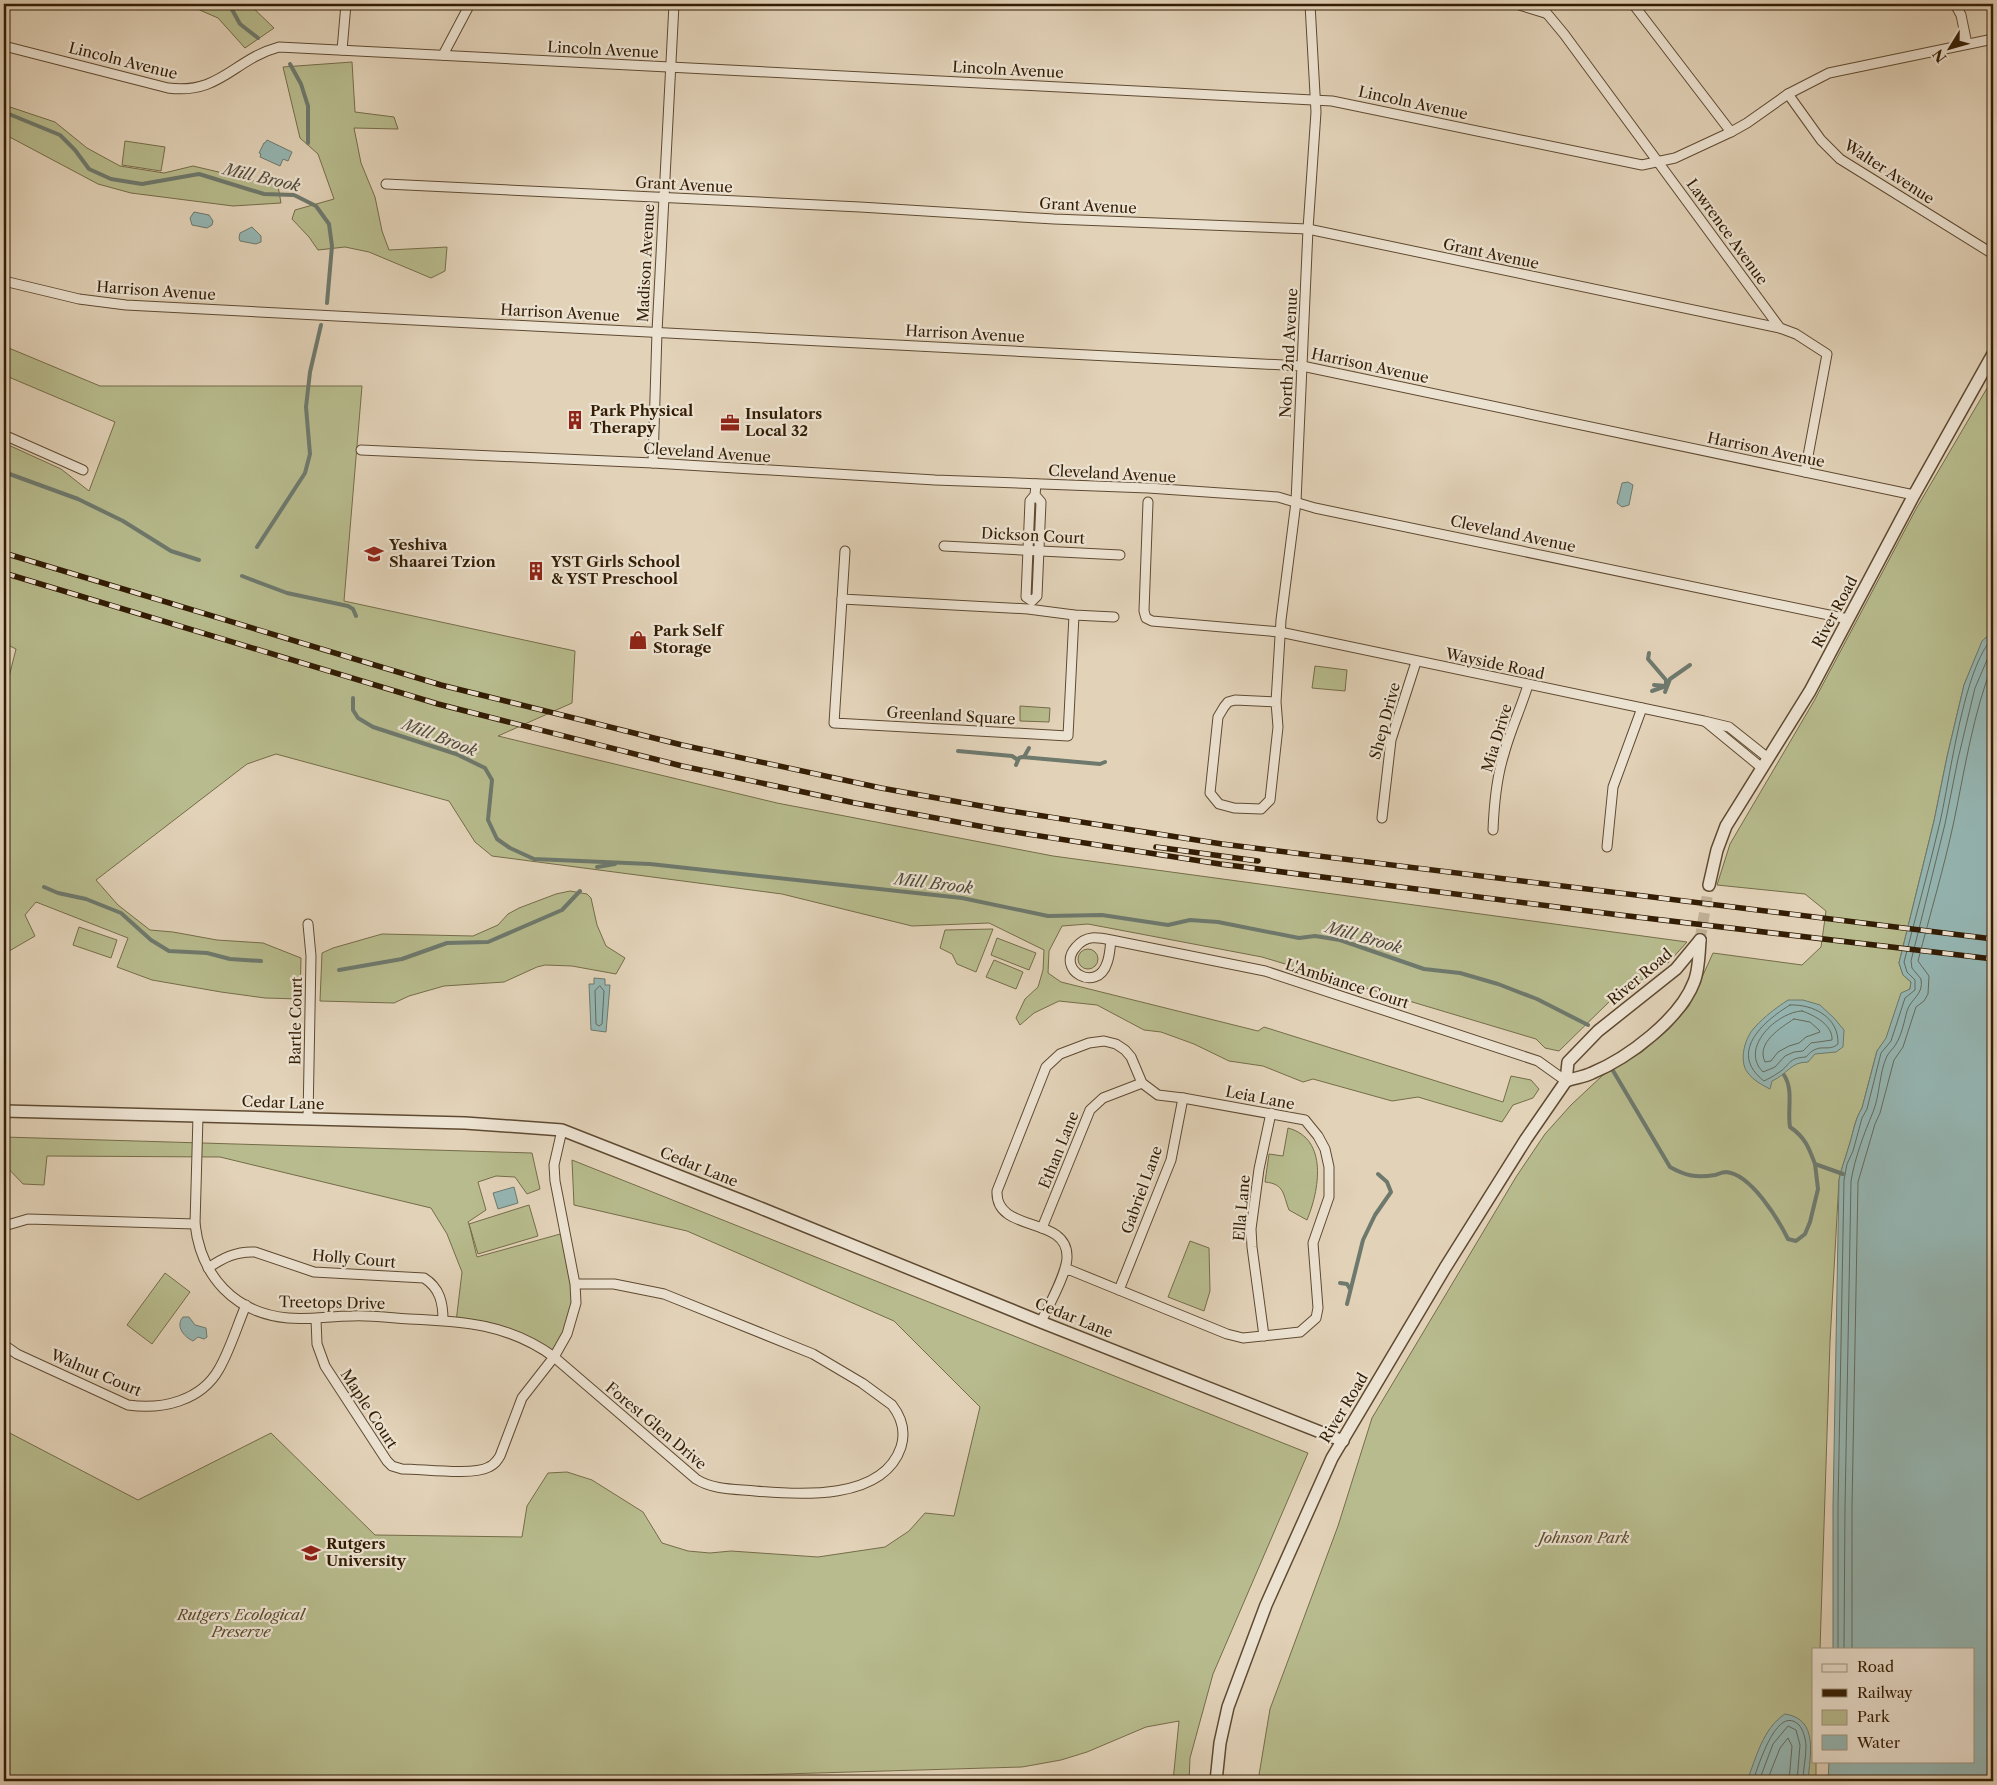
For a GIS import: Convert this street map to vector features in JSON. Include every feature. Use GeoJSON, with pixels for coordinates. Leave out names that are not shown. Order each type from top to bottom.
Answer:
{"type":"FeatureCollection","features":[{"type":"Feature","properties":{"kind":"street"},"geometry":{"type":"LineString","coordinates":[[342,50],[346,4]]}},
{"type":"Feature","properties":{"kind":"street"},"geometry":{"type":"LineString","coordinates":[[443,55],[470,4]]}},
{"type":"Feature","properties":{"kind":"street","name":"Madison Avenue"},"geometry":{"type":"LineString","coordinates":[[653,463],[663,198],[674,4]]}},
{"type":"Feature","properties":{"kind":"street","name":"North 2nd Avenue"},"geometry":{"type":"LineString","coordinates":[[1276,702],[1235,700],[1228,702],[1218,716],[1210,793],[1219,804],[1234,808],[1261,809],[1270,800],[1278,726],[1276,702],[1280,632],[1296,502],[1308,229],[1316,112],[1310,4]]}},
{"type":"Feature","properties":{"kind":"street"},"geometry":{"type":"LineString","coordinates":[[1516,4],[1546,13]]}},
{"type":"Feature","properties":{"kind":"street","name":"Lawrence Avenue"},"geometry":{"type":"LineString","coordinates":[[1539,4],[1564,34],[1780,328],[1796,334],[1827,354],[1805,472]]}},
{"type":"Feature","properties":{"kind":"street"},"geometry":{"type":"LineString","coordinates":[[1634,4],[1731,132]]}},
{"type":"Feature","properties":{"kind":"street"},"geometry":{"type":"LineString","coordinates":[[1954,4],[1961,15],[1967,44]]}},
{"type":"Feature","properties":{"kind":"street","name":"Lincoln Avenue"},"geometry":{"type":"LineString","coordinates":[[4,46],[182,90],[199,88],[212,83],[262,52],[279,47],[1332,100],[1642,165],[1675,158],[1731,132],[1788,94],[1829,73],[1993,39]]}},
{"type":"Feature","properties":{"kind":"street","name":"Walter Avenue"},"geometry":{"type":"LineString","coordinates":[[1788,94],[1821,140],[1840,159],[1993,254]]}},
{"type":"Feature","properties":{"kind":"street","name":"Grant Avenue"},"geometry":{"type":"LineString","coordinates":[[386,184],[860,207],[1054,219],[1308,229],[1780,328]]}},
{"type":"Feature","properties":{"kind":"street","name":"Harrison Avenue"},"geometry":{"type":"LineString","coordinates":[[4,281],[79,299],[126,305],[1302,366],[1914,495]]}},
{"type":"Feature","properties":{"kind":"street","name":"River Road"},"geometry":{"type":"LineString","coordinates":[[1709,884],[1717,850],[1726,826],[1810,691],[1914,495],[1993,354]]}},
{"type":"Feature","properties":{"kind":"street"},"geometry":{"type":"LineString","coordinates":[[4,435],[84,470]]}},
{"type":"Feature","properties":{"kind":"street","name":"Cleveland Avenue"},"geometry":{"type":"LineString","coordinates":[[361,450],[653,463],[867,477],[1148,488],[1278,498],[1848,619]]}},
{"type":"Feature","properties":{"kind":"street"},"geometry":{"type":"LineString","coordinates":[[1032,606],[1026,597],[1030,501],[1035,495],[1036,484]]}},
{"type":"Feature","properties":{"kind":"street"},"geometry":{"type":"LineString","coordinates":[[1032,606],[1037,596],[1041,502],[1035,495]]}},
{"type":"Feature","properties":{"kind":"street","name":"Wayside Road"},"geometry":{"type":"LineString","coordinates":[[1148,502],[1144,611],[1146,618],[1152,621],[1169,624],[1280,632],[1704,721],[1729,727],[1765,763]]}},
{"type":"Feature","properties":{"kind":"street","name":"Dickson Court"},"geometry":{"type":"LineString","coordinates":[[944,546],[1120,555]]}},
{"type":"Feature","properties":{"kind":"street","name":"Greenland Square"},"geometry":{"type":"LineString","coordinates":[[846,551],[834,722],[1068,736],[1074,615]]}},
{"type":"Feature","properties":{"kind":"street"},"geometry":{"type":"LineString","coordinates":[[842,599],[1032,606],[1074,615],[1114,617]]}},
{"type":"Feature","properties":{"kind":"street","name":"Shep Drive"},"geometry":{"type":"LineString","coordinates":[[1382,818],[1391,740],[1416,662]]}},
{"type":"Feature","properties":{"kind":"street","name":"Mia Drive"},"geometry":{"type":"LineString","coordinates":[[1493,830],[1494,798],[1504,754],[1528,685]]}},
{"type":"Feature","properties":{"kind":"street"},"geometry":{"type":"LineString","coordinates":[[1607,847],[1613,787],[1642,708]]}},
{"type":"Feature","properties":{"kind":"street","name":"Bartle Court"},"geometry":{"type":"LineString","coordinates":[[308,924],[311,956],[308,1119]]}},
{"type":"Feature","properties":{"kind":"street","name":"L'Ambiance Court"},"geometry":{"type":"LineString","coordinates":[[1111,940],[1107,964],[1101,973],[1094,978],[1087,978],[1074,970],[1070,963],[1070,955],[1081,942],[1095,936],[1265,971],[1538,1061],[1566,1081]]}},
{"type":"Feature","properties":{"kind":"street","name":"River Road"},"geometry":{"type":"LineString","coordinates":[[1216,1781],[1220,1743],[1228,1706],[1240,1673],[1266,1605],[1332,1458],[1342,1440],[1445,1268],[1526,1139],[1566,1081],[1568,1062],[1608,1022],[1676,970],[1700,940],[1695,981],[1685,1001],[1675,1014],[1647,1039],[1630,1051],[1592,1073],[1566,1081]]}},
{"type":"Feature","properties":{"kind":"street"},"geometry":{"type":"LineString","coordinates":[[1041,1322],[1065,1268],[1066,1247],[1055,1234],[1007,1215],[1001,1208],[997,1191],[1046,1067],[1060,1054],[1089,1043],[1104,1041],[1116,1044],[1125,1050],[1131,1057],[1142,1083]]}},
{"type":"Feature","properties":{"kind":"street","name":"Leia Lane"},"geometry":{"type":"LineString","coordinates":[[1065,1268],[1227,1334],[1243,1338],[1300,1332],[1316,1318],[1318,1308],[1313,1243],[1329,1198],[1329,1167],[1325,1149],[1318,1136],[1305,1120],[1158,1095],[1142,1083]]}},
{"type":"Feature","properties":{"kind":"street","name":"Ethan Lane"},"geometry":{"type":"LineString","coordinates":[[1042,1228],[1090,1110],[1103,1098],[1142,1083]]}},
{"type":"Feature","properties":{"kind":"street","name":"Gabriel Lane"},"geometry":{"type":"LineString","coordinates":[[1119,1290],[1171,1160],[1183,1098]]}},
{"type":"Feature","properties":{"kind":"street","name":"Cedar Lane"},"geometry":{"type":"LineString","coordinates":[[4,1111],[465,1123],[562,1130],[752,1204],[1041,1322],[1342,1440]]}},
{"type":"Feature","properties":{"kind":"street","name":"Ella Lane"},"geometry":{"type":"LineString","coordinates":[[1264,1336],[1251,1228],[1259,1169],[1271,1113]]}},
{"type":"Feature","properties":{"kind":"street"},"geometry":{"type":"LineString","coordinates":[[198,1116],[195,1224],[199,1247],[208,1268]]}},
{"type":"Feature","properties":{"kind":"street"},"geometry":{"type":"LineString","coordinates":[[554,1356],[561,1347],[576,1304],[575,1284],[555,1181],[554,1165],[562,1130]]}},
{"type":"Feature","properties":{"kind":"street"},"geometry":{"type":"LineString","coordinates":[[4,1226],[28,1219],[195,1224]]}},
{"type":"Feature","properties":{"kind":"street","name":"Holly Court"},"geometry":{"type":"LineString","coordinates":[[208,1268],[225,1257],[244,1252],[254,1252],[314,1272],[424,1278],[437,1289],[443,1307],[443,1320]]}},
{"type":"Feature","properties":{"kind":"street","name":"Treetops Drive"},"geometry":{"type":"LineString","coordinates":[[208,1268],[226,1292],[246,1305],[266,1314],[287,1318],[316,1319],[353,1316],[443,1320]]}},
{"type":"Feature","properties":{"kind":"street","name":"Forest Glen Drive"},"geometry":{"type":"LineString","coordinates":[[443,1320],[505,1330],[538,1345],[554,1356],[696,1479],[709,1486],[723,1489],[803,1494],[834,1491],[860,1485],[881,1474],[896,1459],[902,1444],[904,1428],[892,1405],[854,1378],[813,1354],[664,1294],[614,1284],[575,1284]]}},
{"type":"Feature","properties":{"kind":"street","name":"Walnut Court"},"geometry":{"type":"LineString","coordinates":[[4,1344],[17,1354],[128,1405],[157,1407],[189,1398],[202,1390],[212,1379],[219,1369],[246,1305]]}},
{"type":"Feature","properties":{"kind":"street","name":"Maple Court"},"geometry":{"type":"LineString","coordinates":[[316,1319],[317,1345],[325,1366],[388,1461],[392,1466],[402,1469],[475,1471],[496,1463],[522,1398],[554,1356]]}},
{"type":"Feature","properties":{"kind":"green space"},"geometry":{"type":"Polygon","coordinates":[[[186,4],[249,4],[274,28],[245,48],[218,18],[186,4]]]}},
{"type":"Feature","properties":{"kind":"green space"},"geometry":{"type":"Polygon","coordinates":[[[352,62],[355,112],[394,117],[398,129],[354,128],[361,163],[375,197],[382,231],[389,250],[447,247],[445,271],[431,278],[369,252],[345,247],[318,250],[292,219],[295,210],[334,199],[318,154],[300,138],[283,67],[352,62]]]}},
{"type":"Feature","properties":{"kind":"green space"},"geometry":{"type":"Polygon","coordinates":[[[4,105],[55,122],[87,148],[120,166],[164,173],[193,166],[278,186],[281,203],[233,206],[131,193],[98,184],[4,134],[4,105]]]}},
{"type":"Feature","properties":{"kind":"green space"},"geometry":{"type":"Polygon","coordinates":[[[125,141],[165,147],[161,171],[122,165],[125,141]]]}},
{"type":"Feature","properties":{"kind":"green space"},"geometry":{"type":"Polygon","coordinates":[[[4,346],[100,386],[362,386],[344,601],[575,651],[572,703],[498,736],[777,803],[1053,856],[1687,942],[1669,962],[1611,1000],[1559,1051],[1545,1048],[1536,1039],[1262,957],[1088,924],[1062,926],[1049,951],[1048,973],[1061,982],[1258,1031],[1264,1027],[1503,1102],[1511,1076],[1531,1080],[1539,1089],[1533,1098],[1513,1105],[1502,1122],[1418,1097],[1392,1101],[1313,1079],[1303,1082],[1263,1066],[1229,1061],[1194,1044],[1161,1032],[1144,1030],[1097,1005],[1059,1001],[1034,1013],[1020,1025],[1016,1018],[1025,999],[1038,987],[1043,970],[1044,950],[989,923],[912,926],[782,894],[492,856],[475,842],[449,801],[276,754],[247,764],[96,880],[118,905],[150,930],[217,940],[263,943],[301,958],[300,999],[265,998],[152,980],[117,967],[128,938],[36,902],[25,915],[35,936],[4,954],[4,697],[16,649],[4,643],[4,443],[61,469],[89,491],[115,422],[4,375],[4,346]]]}},
{"type":"Feature","properties":{"kind":"green space","name":"Johnson Park"},"geometry":{"type":"Polygon","coordinates":[[[1993,378],[1993,631],[1982,642],[1964,685],[1934,821],[1899,963],[1903,975],[1911,982],[1910,989],[1901,994],[1886,1039],[1877,1051],[1862,1108],[1855,1123],[1839,1180],[1830,1342],[1820,1648],[1812,1648],[1812,1762],[1816,1762],[1816,1781],[1258,1781],[1270,1709],[1338,1526],[1372,1418],[1516,1177],[1545,1134],[1571,1105],[1603,1075],[1642,1052],[1669,1029],[1689,1006],[1713,953],[1802,965],[1821,947],[1826,911],[1805,894],[1717,885],[1730,844],[1814,701],[1916,509],[1993,378]]]}},
{"type":"Feature","properties":{"kind":"green space"},"geometry":{"type":"Polygon","coordinates":[[[1315,666],[1347,670],[1345,691],[1312,688],[1315,666]]]}},
{"type":"Feature","properties":{"kind":"green space"},"geometry":{"type":"Polygon","coordinates":[[[1020,706],[1050,708],[1049,722],[1020,721],[1020,706]]]}},
{"type":"Feature","properties":{"kind":"green space"},"geometry":{"type":"Polygon","coordinates":[[[570,891],[587,894],[591,898],[597,925],[606,946],[625,958],[616,974],[572,966],[545,965],[504,982],[444,986],[409,996],[394,1003],[320,1001],[322,953],[333,948],[382,934],[473,936],[498,925],[508,914],[519,908],[556,894],[570,891]]]}},
{"type":"Feature","properties":{"kind":"green space"},"geometry":{"type":"Polygon","coordinates":[[[79,927],[117,940],[111,958],[73,945],[79,927]]]}},
{"type":"Feature","properties":{"kind":"green space"},"geometry":{"type":"Polygon","coordinates":[[[993,929],[976,972],[957,964],[952,954],[940,948],[945,930],[993,929]]]}},
{"type":"Feature","properties":{"kind":"green space"},"geometry":{"type":"Polygon","coordinates":[[[997,938],[1036,953],[1029,970],[991,955],[997,938]]]}},
{"type":"Feature","properties":{"kind":"green space"},"geometry":{"type":"Polygon","coordinates":[[[1084,949],[1092,949],[1098,955],[1098,963],[1092,969],[1084,969],[1078,963],[1078,955],[1084,949]]]}},
{"type":"Feature","properties":{"kind":"green space"},"geometry":{"type":"Polygon","coordinates":[[[994,960],[1023,972],[1016,989],[986,977],[994,960]]]}},
{"type":"Feature","properties":{"kind":"green space"},"geometry":{"type":"Polygon","coordinates":[[[1288,1128],[1301,1134],[1310,1143],[1315,1154],[1317,1181],[1315,1195],[1307,1220],[1289,1210],[1280,1188],[1272,1183],[1265,1182],[1269,1154],[1283,1156],[1288,1128]]]}},
{"type":"Feature","properties":{"kind":"green space"},"geometry":{"type":"Polygon","coordinates":[[[4,1137],[532,1153],[540,1189],[527,1194],[515,1177],[496,1176],[478,1182],[486,1210],[468,1222],[477,1257],[564,1233],[576,1303],[554,1357],[538,1345],[456,1322],[462,1272],[447,1234],[431,1208],[220,1157],[47,1156],[44,1185],[23,1184],[4,1164],[4,1137]]]}},
{"type":"Feature","properties":{"kind":"green space","name":"Rutgers Ecological Preserve"},"geometry":{"type":"Polygon","coordinates":[[[572,1160],[1308,1453],[1213,1674],[1190,1758],[1189,1781],[1173,1781],[1179,1721],[1146,1727],[1087,1752],[1061,1760],[1022,1767],[714,1776],[714,1781],[4,1781],[4,1430],[138,1500],[271,1433],[375,1535],[522,1537],[527,1506],[548,1473],[567,1472],[592,1480],[643,1512],[662,1543],[688,1551],[710,1553],[731,1551],[818,1557],[885,1547],[909,1531],[925,1513],[954,1516],[980,1407],[894,1321],[687,1231],[574,1205],[572,1160]]]}},
{"type":"Feature","properties":{"kind":"green space"},"geometry":{"type":"Polygon","coordinates":[[[529,1205],[538,1236],[478,1254],[469,1224],[529,1205]]]}},
{"type":"Feature","properties":{"kind":"green space"},"geometry":{"type":"Polygon","coordinates":[[[1190,1241],[1209,1248],[1210,1291],[1204,1311],[1168,1297],[1190,1241]]]}},
{"type":"Feature","properties":{"kind":"green space"},"geometry":{"type":"Polygon","coordinates":[[[165,1273],[190,1292],[152,1344],[127,1325],[165,1273]]]}},
{"type":"Feature","properties":{"kind":"water"},"geometry":{"type":"Polygon","coordinates":[[[267,140],[292,152],[288,161],[283,159],[280,166],[260,157],[261,154],[259,153],[267,140]]]}},
{"type":"Feature","properties":{"kind":"water"},"geometry":{"type":"Polygon","coordinates":[[[194,212],[209,215],[213,221],[212,225],[207,228],[192,225],[190,218],[194,212]]]}},
{"type":"Feature","properties":{"kind":"water"},"geometry":{"type":"Polygon","coordinates":[[[252,227],[261,236],[261,242],[256,244],[240,241],[240,233],[252,227]]]}},
{"type":"Feature","properties":{"kind":"water"},"geometry":{"type":"Polygon","coordinates":[[[1628,482],[1633,485],[1629,505],[1622,507],[1617,503],[1622,483],[1628,482]]]}},
{"type":"Feature","properties":{"kind":"water"},"geometry":{"type":"Polygon","coordinates":[[[1993,631],[1993,1781],[1828,1781],[1829,1762],[1974,1762],[1974,1648],[1833,1648],[1833,1507],[1839,1180],[1855,1123],[1862,1108],[1877,1051],[1886,1038],[1901,993],[1910,989],[1911,982],[1903,975],[1899,963],[1934,821],[1964,685],[1982,641],[1993,631]]]}},
{"type":"Feature","properties":{"kind":"water"},"geometry":{"type":"Polygon","coordinates":[[[594,978],[605,979],[605,985],[610,985],[606,1032],[591,1030],[589,984],[594,984],[594,978]]]}},
{"type":"Feature","properties":{"kind":"water"},"geometry":{"type":"Polygon","coordinates":[[[1788,1000],[1803,1000],[1820,1005],[1844,1030],[1843,1047],[1836,1052],[1815,1054],[1808,1062],[1793,1066],[1772,1081],[1770,1089],[1755,1080],[1748,1073],[1743,1062],[1744,1049],[1751,1031],[1771,1012],[1788,1000]]]}},
{"type":"Feature","properties":{"kind":"water"},"geometry":{"type":"Polygon","coordinates":[[[514,1187],[518,1203],[498,1209],[493,1193],[514,1187]]]}},
{"type":"Feature","properties":{"kind":"water"},"geometry":{"type":"Polygon","coordinates":[[[183,1317],[189,1317],[195,1325],[206,1328],[207,1337],[204,1339],[198,1337],[193,1341],[187,1337],[180,1327],[183,1317]]]}},
{"type":"Feature","properties":{"kind":"water"},"geometry":{"type":"Polygon","coordinates":[[[1785,1714],[1796,1717],[1808,1731],[1811,1750],[1808,1781],[1747,1781],[1766,1735],[1777,1720],[1785,1714]]]}},
{"type":"Feature","properties":{"kind":"waterway"},"geometry":{"type":"LineString","coordinates":[[229,4],[240,24],[258,38]]}},
{"type":"Feature","properties":{"kind":"waterway"},"geometry":{"type":"LineString","coordinates":[[290,64],[301,84],[308,106],[308,143]]}},
{"type":"Feature","properties":{"kind":"waterway","name":"Mill Brook"},"geometry":{"type":"LineString","coordinates":[[4,112],[60,135],[75,150],[89,169],[111,179],[142,184],[199,174],[264,194],[294,195],[316,206],[329,224],[332,246],[327,303]]}},
{"type":"Feature","properties":{"kind":"waterway","name":"Mill Brook"},"geometry":{"type":"LineString","coordinates":[[257,547],[305,473],[310,454],[306,407],[310,372],[321,325]]}},
{"type":"Feature","properties":{"kind":"waterway"},"geometry":{"type":"LineString","coordinates":[[4,472],[78,499],[123,521],[171,551],[199,560]]}},
{"type":"Feature","properties":{"kind":"waterway","name":"Mill Brook"},"geometry":{"type":"LineString","coordinates":[[242,576],[287,593],[348,606],[353,609],[356,616]]}},
{"type":"Feature","properties":{"kind":"waterway"},"geometry":{"type":"LineString","coordinates":[[1649,653],[1648,659],[1666,680],[1666,685]]}},
{"type":"Feature","properties":{"kind":"waterway"},"geometry":{"type":"LineString","coordinates":[[1665,692],[1670,679],[1690,665]]}},
{"type":"Feature","properties":{"kind":"waterway"},"geometry":{"type":"LineString","coordinates":[[1654,685],[1666,686]]}},
{"type":"Feature","properties":{"kind":"waterway"},"geometry":{"type":"LineString","coordinates":[[1652,691],[1666,686]]}},
{"type":"Feature","properties":{"kind":"waterway","name":"Mill Brook"},"geometry":{"type":"LineString","coordinates":[[353,698],[353,710],[358,718],[373,727],[456,754],[485,768],[492,780],[488,820],[497,839],[510,848],[534,859],[650,864],[962,898],[1048,916],[1102,915],[1168,925],[1190,920],[1218,922],[1299,938],[1315,936],[1340,940],[1424,969],[1460,973],[1498,984],[1537,999],[1588,1025]]}},
{"type":"Feature","properties":{"kind":"waterway"},"geometry":{"type":"LineString","coordinates":[[1024,757],[1029,748]]}},
{"type":"Feature","properties":{"kind":"waterway"},"geometry":{"type":"LineString","coordinates":[[958,751],[1012,756],[1018,760]]}},
{"type":"Feature","properties":{"kind":"waterway"},"geometry":{"type":"LineString","coordinates":[[1016,765],[1019,758],[1022,757],[1100,764],[1105,762]]}},
{"type":"Feature","properties":{"kind":"waterway","name":"Mill Brook"},"geometry":{"type":"LineString","coordinates":[[597,867],[615,864]]}},
{"type":"Feature","properties":{"kind":"waterway"},"geometry":{"type":"LineString","coordinates":[[44,887],[58,893],[86,899],[121,913],[151,940],[169,951],[207,953],[230,959],[261,961]]}},
{"type":"Feature","properties":{"kind":"waterway"},"geometry":{"type":"LineString","coordinates":[[339,970],[402,959],[447,943],[488,942],[562,910],[580,891]]}},
{"type":"Feature","properties":{"kind":"waterway","name":"Mill Brook"},"geometry":{"type":"LineString","coordinates":[[1612,1069],[1670,1167],[1686,1174],[1697,1176],[1726,1172],[1745,1180],[1763,1199],[1778,1220],[1788,1239],[1796,1241],[1805,1234],[1810,1222],[1818,1189],[1815,1164]]}},
{"type":"Feature","properties":{"kind":"waterway"},"geometry":{"type":"LineString","coordinates":[[1784,1075],[1790,1094],[1790,1127],[1806,1143],[1815,1164],[1843,1174]]}},
{"type":"Feature","properties":{"kind":"waterway"},"geometry":{"type":"LineString","coordinates":[[1347,1304],[1363,1240],[1375,1215],[1391,1192],[1387,1182],[1378,1174]]}},
{"type":"Feature","properties":{"kind":"waterway"},"geometry":{"type":"LineString","coordinates":[[1340,1283],[1347,1284],[1350,1289]]}},
{"type":"Feature","properties":{"kind":"tunnel"},"geometry":{"type":"LineString","coordinates":[[1700,940],[1709,885]]}},
{"type":"Feature","properties":{"kind":"railway"},"geometry":{"type":"LineString","coordinates":[[4,553],[441,685],[682,745],[881,788],[998,809],[1222,844],[1993,939]]}},
{"type":"Feature","properties":{"kind":"railway"},"geometry":{"type":"LineString","coordinates":[[4,573],[438,704],[682,766],[855,803],[995,829],[1220,864],[1620,915],[1993,959]]}},
{"type":"Feature","properties":{"kind":"railway"},"geometry":{"type":"LineString","coordinates":[[1156,847],[1258,861]]}},
{"type":"Feature","properties":{"kind":"place","name":"Park Physical Therapy"},"geometry":{"type":"Point","coordinates":[575,420]}},
{"type":"Feature","properties":{"kind":"place","name":"Insulators Local 32"},"geometry":{"type":"Point","coordinates":[730,423]}},
{"type":"Feature","properties":{"kind":"place","name":"Yeshiva Shaarei Tzion"},"geometry":{"type":"Point","coordinates":[374,554]}},
{"type":"Feature","properties":{"kind":"place","name":"YST Girls School & YST Preschool"},"geometry":{"type":"Point","coordinates":[536,571]}},
{"type":"Feature","properties":{"kind":"place","name":"Park Self Storage"},"geometry":{"type":"Point","coordinates":[638,640]}},
{"type":"Feature","properties":{"kind":"place","name":"Rutgers University"},"geometry":{"type":"Point","coordinates":[311,1553]}}]}
